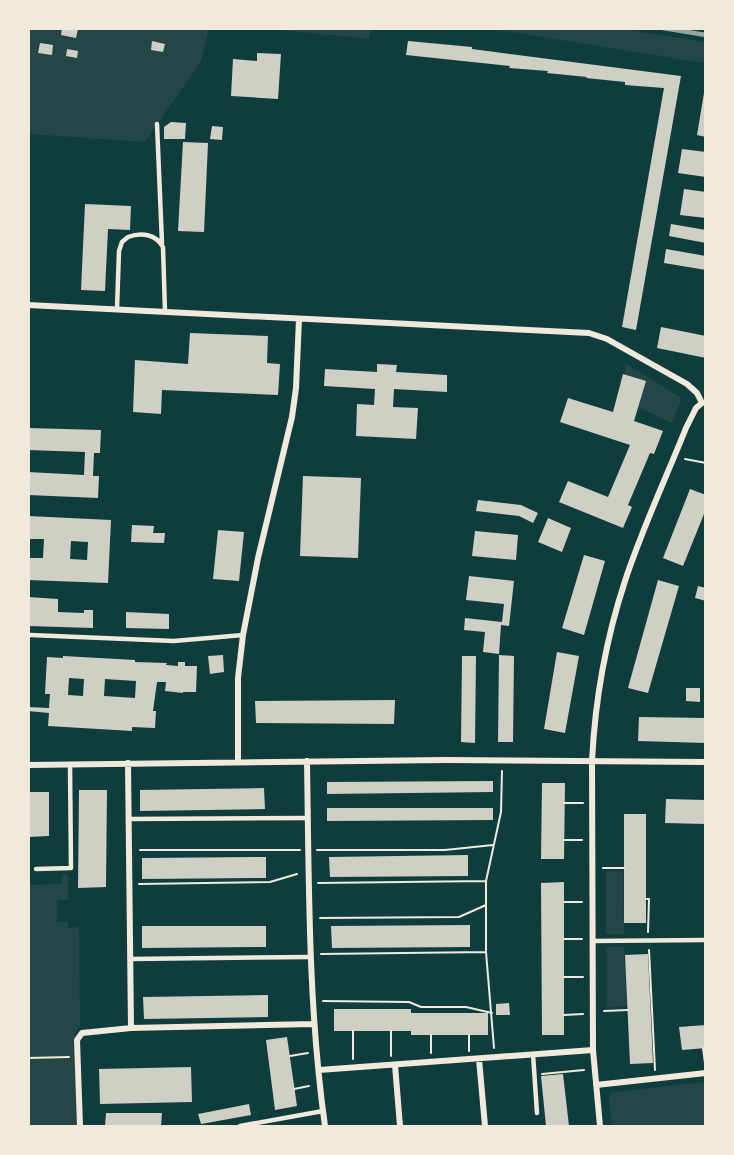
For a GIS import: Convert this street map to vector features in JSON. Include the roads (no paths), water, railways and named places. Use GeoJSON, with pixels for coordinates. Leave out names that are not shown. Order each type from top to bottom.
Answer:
{"type":"FeatureCollection","features":[{"type":"Feature","properties":{"kind":"street"},"geometry":{"type":"LineString","coordinates":[[28,305],[594,334],[686,383],[704,403],[696,408],[686,428],[625,581],[603,667],[595,715],[592,761],[593,1050],[600,1126]]}},
{"type":"Feature","properties":{"kind":"street"},"geometry":{"type":"LineString","coordinates":[[238,762],[238,678],[243,635],[258,558],[292,417],[296,388],[299,319]]}},
{"type":"Feature","properties":{"kind":"street"},"geometry":{"type":"LineString","coordinates":[[307,761],[310,957],[314,1024],[325,1126]]}},
{"type":"Feature","properties":{"kind":"street"},"geometry":{"type":"LineString","coordinates":[[28,765],[307,761],[705,762]]}},
{"type":"Feature","properties":{"kind":"street"},"geometry":{"type":"LineString","coordinates":[[128,763],[131,1028]]}},
{"type":"Feature","properties":{"kind":"street"},"geometry":{"type":"LineString","coordinates":[[81,1126],[77,1040],[82,1033],[131,1028],[314,1024]]}},
{"type":"Feature","properties":{"kind":"street"},"geometry":{"type":"LineString","coordinates":[[319,1070],[593,1050]]}},
{"type":"Feature","properties":{"kind":"street"},"geometry":{"type":"LineString","coordinates":[[479,1059],[484,1126]]}},
{"type":"Feature","properties":{"kind":"street"},"geometry":{"type":"LineString","coordinates":[[393,1065],[400,1126]]}},
{"type":"Feature","properties":{"kind":"street"},"geometry":{"type":"LineString","coordinates":[[596,1085],[705,1073]]}},
{"type":"Feature","properties":{"kind":"lane"},"geometry":{"type":"LineString","coordinates":[[157,124],[165,312]]}},
{"type":"Feature","properties":{"kind":"lane"},"geometry":{"type":"LineString","coordinates":[[117,309],[118,254],[122,242],[132,236],[144,235],[154,237],[162,243]]}},
{"type":"Feature","properties":{"kind":"lane"},"geometry":{"type":"LineString","coordinates":[[30,635],[174,640],[243,635]]}},
{"type":"Feature","properties":{"kind":"lane"},"geometry":{"type":"LineString","coordinates":[[36,869],[71,868],[70,765]]}},
{"type":"Feature","properties":{"kind":"lane"},"geometry":{"type":"LineString","coordinates":[[128,819],[308,818]]}},
{"type":"Feature","properties":{"kind":"lane"},"geometry":{"type":"LineString","coordinates":[[592,941],[705,940]]}},
{"type":"Feature","properties":{"kind":"lane"},"geometry":{"type":"LineString","coordinates":[[130,959],[310,957]]}},
{"type":"Feature","properties":{"kind":"lane"},"geometry":{"type":"LineString","coordinates":[[533,1054],[537,1113]]}},
{"type":"Feature","properties":{"kind":"lane"},"geometry":{"type":"LineString","coordinates":[[240,1126],[323,1111]]}},
{"type":"Feature","properties":{"kind":"railway"},"geometry":{"type":"LineString","coordinates":[[663,28],[706,35]]}}]}
